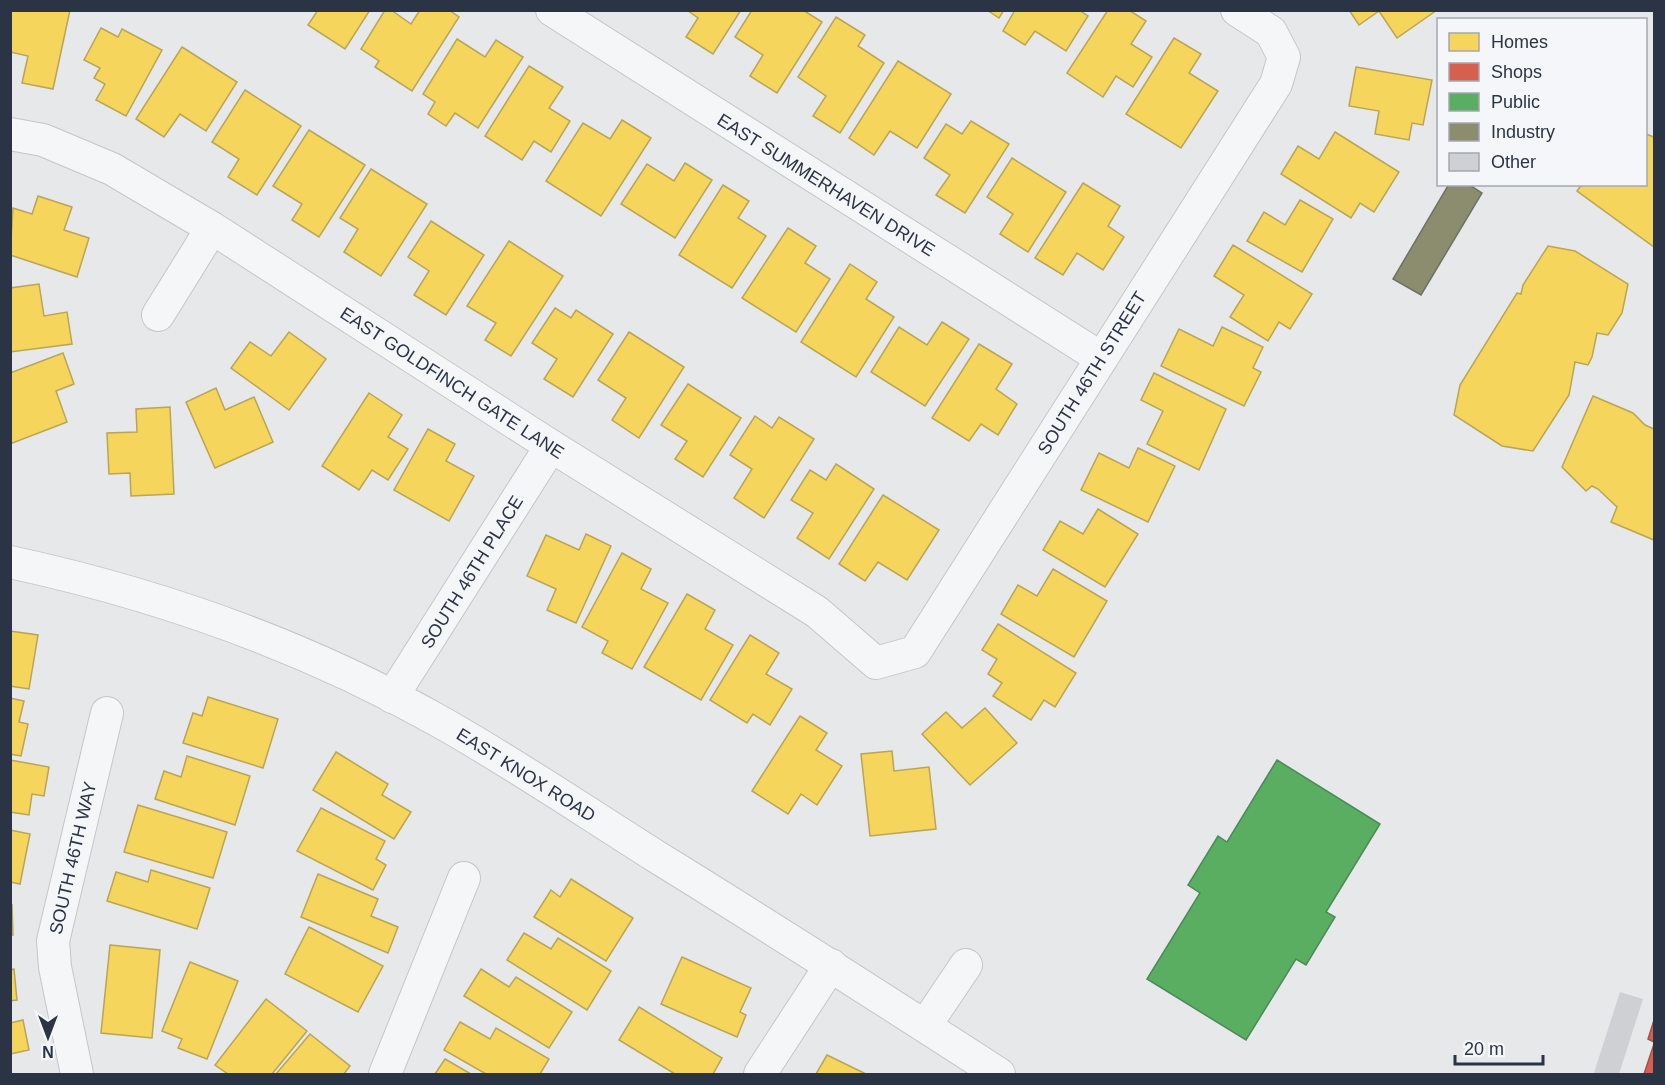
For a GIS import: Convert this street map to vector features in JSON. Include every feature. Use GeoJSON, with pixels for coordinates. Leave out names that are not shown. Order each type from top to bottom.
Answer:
{"type":"FeatureCollection","features":[{"type":"Feature","properties":{"kind":"street","name":"EAST SUMMERHAVEN DRIVE"},"geometry":{"type":"LineString","coordinates":[[552,10],[1101,358]]}},
{"type":"Feature","properties":{"kind":"street","name":"SOUTH 46TH STREET"},"geometry":{"type":"LineString","coordinates":[[876,663],[915,652],[1276,84],[1284,57],[1271,32],[1237,10]]}},
{"type":"Feature","properties":{"kind":"street","name":"EAST GOLDFINCH GATE LANE"},"geometry":{"type":"LineString","coordinates":[[10,134],[43,140],[112,169],[212,228],[551,446],[818,612],[876,663]]}},
{"type":"Feature","properties":{"kind":"street"},"geometry":{"type":"LineString","coordinates":[[158,315],[212,228]]}},
{"type":"Feature","properties":{"kind":"street","name":"SOUTH 46TH PLACE"},"geometry":{"type":"LineString","coordinates":[[392,697],[551,446]]}},
{"type":"Feature","properties":{"kind":"street","name":"EAST KNOX ROAD"},"geometry":{"type":"LineString","coordinates":[[10,562],[80,578],[206,617],[275,643],[392,697],[436,720],[516,768],[831,965],[999,1074]]}},
{"type":"Feature","properties":{"kind":"street","name":"SOUTH 46TH WAY"},"geometry":{"type":"LineString","coordinates":[[77,1074],[55,967],[53,941],[107,713]]}},
{"type":"Feature","properties":{"kind":"street"},"geometry":{"type":"LineString","coordinates":[[385,1074],[464,878]]}},
{"type":"Feature","properties":{"kind":"street"},"geometry":{"type":"LineString","coordinates":[[925,1026],[966,964]]}},
{"type":"Feature","properties":{"kind":"street"},"geometry":{"type":"LineString","coordinates":[[760,1074],[831,965]]}},
{"type":"Feature","properties":{"kind":"building: Homes"},"geometry":{"type":"Polygon","coordinates":[[[10,10],[70,10],[53,89],[22,83],[28,56],[10,52],[10,10]]]}},
{"type":"Feature","properties":{"kind":"building: Homes"},"geometry":{"type":"Polygon","coordinates":[[[318,10],[370,10],[345,49],[308,25],[318,10]]]}},
{"type":"Feature","properties":{"kind":"building: Homes"},"geometry":{"type":"Polygon","coordinates":[[[385,10],[391,10],[411,24],[420,10],[449,10],[459,17],[412,91],[375,67],[379,61],[361,49],[385,10]]]}},
{"type":"Feature","properties":{"kind":"building: Homes"},"geometry":{"type":"Polygon","coordinates":[[[687,10],[741,10],[713,54],[686,37],[698,18],[687,10]]]}},
{"type":"Feature","properties":{"kind":"building: Homes"},"geometry":{"type":"Polygon","coordinates":[[[752,10],[803,10],[822,22],[777,93],[750,76],[763,55],[735,37],[752,10]]]}},
{"type":"Feature","properties":{"kind":"building: Homes"},"geometry":{"type":"Polygon","coordinates":[[[987,10],[1004,10],[999,18],[987,10]]]}},
{"type":"Feature","properties":{"kind":"building: Homes"},"geometry":{"type":"Polygon","coordinates":[[[1015,10],[1079,10],[1088,16],[1066,51],[1035,31],[1025,45],[1003,31],[1015,10]]]}},
{"type":"Feature","properties":{"kind":"building: Homes"},"geometry":{"type":"Polygon","coordinates":[[[1108,10],[1129,10],[1146,21],[1131,44],[1152,57],[1133,87],[1116,76],[1103,97],[1067,73],[1108,10]]]}},
{"type":"Feature","properties":{"kind":"building: Homes"},"geometry":{"type":"Polygon","coordinates":[[[1349,10],[1437,10],[1397,38],[1379,11],[1359,25],[1349,10]]]}},
{"type":"Feature","properties":{"kind":"building: Homes"},"geometry":{"type":"Polygon","coordinates":[[[836,17],[865,35],[858,46],[884,63],[840,133],[813,116],[826,96],[798,77],[836,17]]]}},
{"type":"Feature","properties":{"kind":"building: Homes"},"geometry":{"type":"Polygon","coordinates":[[[101,28],[118,37],[122,29],[162,50],[126,116],[96,100],[105,84],[94,78],[100,68],[84,60],[101,28]]]}},
{"type":"Feature","properties":{"kind":"building: Homes"},"geometry":{"type":"Polygon","coordinates":[[[1174,38],[1201,54],[1189,73],[1218,91],[1181,148],[1126,114],[1174,38]]]}},
{"type":"Feature","properties":{"kind":"building: Homes"},"geometry":{"type":"Polygon","coordinates":[[[457,39],[485,57],[496,40],[523,57],[478,128],[455,113],[446,126],[428,114],[435,102],[423,94],[457,39]]]}},
{"type":"Feature","properties":{"kind":"building: Homes"},"geometry":{"type":"Polygon","coordinates":[[[182,47],[237,82],[206,131],[180,114],[164,137],[136,119],[182,47]]]}},
{"type":"Feature","properties":{"kind":"building: Homes"},"geometry":{"type":"Polygon","coordinates":[[[898,61],[951,94],[917,148],[890,131],[874,155],[849,138],[898,61]]]}},
{"type":"Feature","properties":{"kind":"building: Homes"},"geometry":{"type":"Polygon","coordinates":[[[529,66],[563,87],[549,108],[570,121],[551,152],[534,141],[522,160],[485,136],[529,66]]]}},
{"type":"Feature","properties":{"kind":"building: Homes"},"geometry":{"type":"Polygon","coordinates":[[[1356,67],[1432,80],[1423,125],[1412,123],[1409,140],[1375,134],[1379,111],[1349,106],[1356,67]]]}},
{"type":"Feature","properties":{"kind":"building: Homes"},"geometry":{"type":"Polygon","coordinates":[[[245,90],[301,126],[257,195],[228,177],[239,159],[212,142],[245,90]]]}},
{"type":"Feature","properties":{"kind":"building: Homes"},"geometry":{"type":"Polygon","coordinates":[[[622,120],[651,138],[601,216],[546,181],[583,123],[610,139],[622,120]]]}},
{"type":"Feature","properties":{"kind":"building: Homes"},"geometry":{"type":"Polygon","coordinates":[[[971,121],[1009,144],[965,213],[936,195],[950,175],[924,158],[946,124],[962,134],[971,121]]]}},
{"type":"Feature","properties":{"kind":"building: Homes"},"geometry":{"type":"Polygon","coordinates":[[[309,130],[365,165],[319,237],[292,220],[302,204],[273,186],[309,130]]]}},
{"type":"Feature","properties":{"kind":"building: Homes"},"geometry":{"type":"Polygon","coordinates":[[[1335,132],[1399,172],[1374,212],[1360,203],[1351,218],[1281,174],[1298,146],[1319,159],[1335,132]]]}},
{"type":"Feature","properties":{"kind":"building: Homes"},"geometry":{"type":"Polygon","coordinates":[[[1647,134],[1654,137],[1654,247],[1577,191],[1581,186],[1647,186],[1647,134]]]}},
{"type":"Feature","properties":{"kind":"building: Homes"},"geometry":{"type":"Polygon","coordinates":[[[1012,158],[1066,192],[1028,252],[1000,234],[1013,214],[987,197],[1012,158]]]}},
{"type":"Feature","properties":{"kind":"building: Homes"},"geometry":{"type":"Polygon","coordinates":[[[685,163],[712,180],[675,238],[621,204],[647,164],[674,181],[685,163]]]}},
{"type":"Feature","properties":{"kind":"building: Homes"},"geometry":{"type":"Polygon","coordinates":[[[371,169],[427,204],[381,276],[344,252],[358,229],[340,218],[371,169]]]}},
{"type":"Feature","properties":{"kind":"building: Homes"},"geometry":{"type":"Polygon","coordinates":[[[1083,183],[1120,206],[1108,226],[1124,237],[1103,270],[1077,253],[1063,275],[1035,258],[1083,183]]]}},
{"type":"Feature","properties":{"kind":"building: Homes"},"geometry":{"type":"Polygon","coordinates":[[[723,185],[749,201],[738,218],[766,236],[732,288],[679,255],[723,185]]]}},
{"type":"Feature","properties":{"kind":"building: Homes"},"geometry":{"type":"Polygon","coordinates":[[[38,196],[72,207],[64,230],[89,238],[77,277],[10,255],[13,208],[32,214],[38,196]]]}},
{"type":"Feature","properties":{"kind":"building: Homes"},"geometry":{"type":"Polygon","coordinates":[[[1300,200],[1333,219],[1302,272],[1247,241],[1264,212],[1285,225],[1300,200]]]}},
{"type":"Feature","properties":{"kind":"building: Homes"},"geometry":{"type":"Polygon","coordinates":[[[431,221],[484,255],[446,315],[414,295],[429,271],[408,257],[431,221]]]}},
{"type":"Feature","properties":{"kind":"building: Homes"},"geometry":{"type":"Polygon","coordinates":[[[788,228],[816,246],[805,263],[830,279],[796,332],[742,298],[788,228]]]}},
{"type":"Feature","properties":{"kind":"building: Homes"},"geometry":{"type":"Polygon","coordinates":[[[509,241],[563,276],[511,356],[485,340],[496,323],[467,306],[509,241]]]}},
{"type":"Feature","properties":{"kind":"building: Homes"},"geometry":{"type":"Polygon","coordinates":[[[1233,245],[1312,294],[1290,329],[1279,322],[1268,341],[1230,317],[1244,295],[1214,276],[1233,245]]]}},
{"type":"Feature","properties":{"kind":"building: Homes"},"geometry":{"type":"Polygon","coordinates":[[[1548,246],[1575,251],[1628,284],[1622,313],[1608,335],[1597,333],[1588,365],[1575,362],[1569,395],[1533,451],[1502,446],[1454,415],[1460,385],[1517,293],[1521,294],[1523,285],[1548,246]]]}},
{"type":"Feature","properties":{"kind":"building: Homes"},"geometry":{"type":"Polygon","coordinates":[[[850,264],[877,282],[866,299],[894,317],[856,377],[801,342],[850,264]]]}},
{"type":"Feature","properties":{"kind":"building: Homes"},"geometry":{"type":"Polygon","coordinates":[[[39,284],[44,316],[67,312],[72,344],[10,352],[10,288],[39,284]]]}},
{"type":"Feature","properties":{"kind":"building: Homes"},"geometry":{"type":"Polygon","coordinates":[[[555,308],[571,318],[576,310],[613,334],[573,397],[544,379],[557,359],[532,343],[555,308]]]}},
{"type":"Feature","properties":{"kind":"building: Homes"},"geometry":{"type":"Polygon","coordinates":[[[942,322],[969,339],[925,406],[871,372],[899,327],[927,345],[942,322]]]}},
{"type":"Feature","properties":{"kind":"building: Homes"},"geometry":{"type":"Polygon","coordinates":[[[1222,327],[1263,347],[1253,368],[1261,372],[1244,406],[1161,366],[1179,329],[1213,346],[1222,327]]]}},
{"type":"Feature","properties":{"kind":"building: Homes"},"geometry":{"type":"Polygon","coordinates":[[[289,332],[326,359],[289,410],[231,368],[250,342],[271,356],[289,332]]]}},
{"type":"Feature","properties":{"kind":"building: Homes"},"geometry":{"type":"Polygon","coordinates":[[[629,332],[684,367],[639,438],[612,420],[626,398],[598,380],[629,332]]]}},
{"type":"Feature","properties":{"kind":"building: Homes"},"geometry":{"type":"Polygon","coordinates":[[[979,344],[1012,364],[996,389],[1017,404],[998,435],[981,424],[969,441],[932,418],[979,344]]]}},
{"type":"Feature","properties":{"kind":"building: Homes"},"geometry":{"type":"Polygon","coordinates":[[[63,353],[74,384],[56,391],[67,422],[10,444],[10,373],[63,353]]]}},
{"type":"Feature","properties":{"kind":"building: Homes"},"geometry":{"type":"Polygon","coordinates":[[[1154,373],[1226,409],[1199,470],[1147,444],[1163,411],[1141,400],[1154,373]]]}},
{"type":"Feature","properties":{"kind":"building: Homes"},"geometry":{"type":"Polygon","coordinates":[[[688,384],[741,418],[703,477],[675,459],[687,441],[661,425],[688,384]]]}},
{"type":"Feature","properties":{"kind":"building: Homes"},"geometry":{"type":"Polygon","coordinates":[[[216,388],[225,410],[254,397],[273,442],[215,468],[186,402],[216,388]]]}},
{"type":"Feature","properties":{"kind":"building: Homes"},"geometry":{"type":"Polygon","coordinates":[[[369,393],[402,415],[388,437],[408,449],[388,480],[372,470],[359,490],[322,466],[369,393]]]}},
{"type":"Feature","properties":{"kind":"building: Homes"},"geometry":{"type":"Polygon","coordinates":[[[1593,396],[1633,413],[1645,425],[1654,429],[1654,540],[1611,522],[1617,507],[1598,489],[1592,486],[1586,491],[1562,467],[1593,396]]]}},
{"type":"Feature","properties":{"kind":"building: Homes"},"geometry":{"type":"Polygon","coordinates":[[[170,407],[174,494],[131,496],[130,473],[109,474],[107,433],[137,432],[136,409],[170,407]]]}},
{"type":"Feature","properties":{"kind":"building: Homes"},"geometry":{"type":"Polygon","coordinates":[[[755,416],[772,428],[779,417],[814,439],[764,518],[734,498],[752,469],[730,455],[755,416]]]}},
{"type":"Feature","properties":{"kind":"building: Homes"},"geometry":{"type":"Polygon","coordinates":[[[428,429],[455,444],[446,461],[474,476],[449,521],[394,490],[428,429]]]}},
{"type":"Feature","properties":{"kind":"building: Homes"},"geometry":{"type":"Polygon","coordinates":[[[1138,448],[1175,466],[1148,522],[1081,490],[1099,453],[1129,468],[1138,448]]]}},
{"type":"Feature","properties":{"kind":"building: Homes"},"geometry":{"type":"Polygon","coordinates":[[[836,464],[874,489],[829,559],[797,538],[813,513],[791,500],[810,470],[826,480],[836,464]]]}},
{"type":"Feature","properties":{"kind":"building: Homes"},"geometry":{"type":"Polygon","coordinates":[[[883,495],[939,530],[907,580],[878,562],[865,581],[839,564],[883,495]]]}},
{"type":"Feature","properties":{"kind":"building: Homes"},"geometry":{"type":"Polygon","coordinates":[[[1098,509],[1138,534],[1105,587],[1043,550],[1060,521],[1083,534],[1098,509]]]}},
{"type":"Feature","properties":{"kind":"building: Homes"},"geometry":{"type":"Polygon","coordinates":[[[586,534],[611,546],[576,623],[547,610],[556,589],[527,576],[546,535],[579,550],[586,534]]]}},
{"type":"Feature","properties":{"kind":"building: Homes"},"geometry":{"type":"Polygon","coordinates":[[[622,553],[651,569],[641,589],[668,603],[632,669],[602,653],[608,641],[582,627],[622,553]]]}},
{"type":"Feature","properties":{"kind":"building: Homes"},"geometry":{"type":"Polygon","coordinates":[[[1053,569],[1107,601],[1074,657],[1001,614],[1018,585],[1037,596],[1053,569]]]}},
{"type":"Feature","properties":{"kind":"building: Homes"},"geometry":{"type":"Polygon","coordinates":[[[687,594],[715,610],[705,629],[733,645],[701,700],[644,667],[687,594]]]}},
{"type":"Feature","properties":{"kind":"building: Homes"},"geometry":{"type":"Polygon","coordinates":[[[998,624],[1076,673],[1055,707],[1044,700],[1031,720],[993,696],[1002,683],[988,674],[997,659],[982,650],[998,624]]]}},
{"type":"Feature","properties":{"kind":"building: Homes"},"geometry":{"type":"Polygon","coordinates":[[[10,631],[38,635],[29,689],[10,686],[10,631]]]}},
{"type":"Feature","properties":{"kind":"building: Homes"},"geometry":{"type":"Polygon","coordinates":[[[750,635],[779,653],[766,674],[792,689],[770,725],[753,714],[747,723],[710,700],[750,635]]]}},
{"type":"Feature","properties":{"kind":"building: Homes"},"geometry":{"type":"Polygon","coordinates":[[[208,697],[278,719],[263,768],[183,743],[193,713],[202,716],[208,697]]]}},
{"type":"Feature","properties":{"kind":"building: Homes"},"geometry":{"type":"Polygon","coordinates":[[[10,698],[24,701],[19,722],[28,724],[21,756],[10,754],[10,698]]]}},
{"type":"Feature","properties":{"kind":"building: Homes"},"geometry":{"type":"Polygon","coordinates":[[[985,708],[1017,743],[970,785],[922,734],[946,712],[962,728],[985,708]]]}},
{"type":"Feature","properties":{"kind":"building: Homes"},"geometry":{"type":"Polygon","coordinates":[[[800,716],[827,733],[816,750],[842,766],[817,805],[801,794],[788,814],[752,791],[800,716]]]}},
{"type":"Feature","properties":{"kind":"building: Homes"},"geometry":{"type":"Polygon","coordinates":[[[892,751],[894,771],[929,767],[936,829],[870,836],[861,754],[892,751]]]}},
{"type":"Feature","properties":{"kind":"building: Homes"},"geometry":{"type":"Polygon","coordinates":[[[336,752],[388,784],[382,795],[411,812],[394,839],[313,790],[336,752]]]}},
{"type":"Feature","properties":{"kind":"building: Homes"},"geometry":{"type":"Polygon","coordinates":[[[187,756],[250,776],[235,825],[155,799],[164,771],[181,777],[187,756]]]}},
{"type":"Feature","properties":{"kind":"building: Homes"},"geometry":{"type":"Polygon","coordinates":[[[10,760],[49,767],[44,796],[32,794],[29,815],[10,812],[10,760]]]}},
{"type":"Feature","properties":{"kind":"building: Homes"},"geometry":{"type":"Polygon","coordinates":[[[138,805],[227,832],[213,878],[124,852],[138,805]]]}},
{"type":"Feature","properties":{"kind":"building: Homes"},"geometry":{"type":"Polygon","coordinates":[[[321,808],[385,841],[376,859],[386,865],[373,890],[297,851],[321,808]]]}},
{"type":"Feature","properties":{"kind":"building: Homes"},"geometry":{"type":"Polygon","coordinates":[[[10,830],[30,834],[20,884],[10,882],[10,830]]]}},
{"type":"Feature","properties":{"kind":"building: Homes"},"geometry":{"type":"Polygon","coordinates":[[[151,870],[210,888],[197,929],[107,901],[116,872],[148,882],[151,870]]]}},
{"type":"Feature","properties":{"kind":"building: Homes"},"geometry":{"type":"Polygon","coordinates":[[[318,874],[378,899],[371,916],[398,927],[388,953],[301,917],[318,874]]]}},
{"type":"Feature","properties":{"kind":"building: Homes"},"geometry":{"type":"Polygon","coordinates":[[[571,879],[633,918],[606,961],[534,917],[551,890],[560,897],[571,879]]]}},
{"type":"Feature","properties":{"kind":"building: Homes"},"geometry":{"type":"Polygon","coordinates":[[[12,905],[13,935],[10,935],[10,906],[12,905]]]}},
{"type":"Feature","properties":{"kind":"building: Homes"},"geometry":{"type":"Polygon","coordinates":[[[309,927],[383,966],[358,1012],[285,974],[309,927]]]}},
{"type":"Feature","properties":{"kind":"building: Homes"},"geometry":{"type":"Polygon","coordinates":[[[524,933],[551,949],[558,938],[611,971],[587,1010],[507,960],[524,933]]]}},
{"type":"Feature","properties":{"kind":"building: Homes"},"geometry":{"type":"Polygon","coordinates":[[[110,945],[160,950],[152,1038],[101,1033],[110,945]]]}},
{"type":"Feature","properties":{"kind":"building: Homes"},"geometry":{"type":"Polygon","coordinates":[[[682,957],[751,988],[740,1012],[746,1015],[737,1037],[661,1004],[682,957]]]}},
{"type":"Feature","properties":{"kind":"building: Homes"},"geometry":{"type":"Polygon","coordinates":[[[190,962],[238,981],[207,1059],[178,1048],[182,1039],[162,1031],[190,962]]]}},
{"type":"Feature","properties":{"kind":"building: Homes"},"geometry":{"type":"Polygon","coordinates":[[[14,969],[17,1000],[10,1001],[10,970],[14,969]]]}},
{"type":"Feature","properties":{"kind":"building: Homes"},"geometry":{"type":"Polygon","coordinates":[[[481,969],[509,987],[516,977],[572,1012],[549,1048],[464,996],[481,969]]]}},
{"type":"Feature","properties":{"kind":"building: Homes"},"geometry":{"type":"Polygon","coordinates":[[[266,999],[307,1031],[272,1074],[228,1074],[215,1065],[266,999]]]}},
{"type":"Feature","properties":{"kind":"building: Homes"},"geometry":{"type":"Polygon","coordinates":[[[639,1007],[722,1058],[713,1074],[675,1074],[619,1040],[639,1007]]]}},
{"type":"Feature","properties":{"kind":"building: Homes"},"geometry":{"type":"Polygon","coordinates":[[[23,1020],[29,1050],[10,1054],[10,1023],[23,1020]]]}},
{"type":"Feature","properties":{"kind":"building: Homes"},"geometry":{"type":"Polygon","coordinates":[[[460,1022],[490,1039],[496,1028],[549,1059],[540,1074],[486,1074],[444,1050],[460,1022]]]}},
{"type":"Feature","properties":{"kind":"building: Homes"},"geometry":{"type":"Polygon","coordinates":[[[310,1034],[350,1066],[344,1074],[276,1074],[310,1034]]]}},
{"type":"Feature","properties":{"kind":"building: Homes"},"geometry":{"type":"Polygon","coordinates":[[[827,1055],[866,1074],[816,1074],[827,1055]]]}},
{"type":"Feature","properties":{"kind":"building: Homes"},"geometry":{"type":"Polygon","coordinates":[[[445,1059],[471,1074],[435,1074],[445,1059]]]}},
{"type":"Feature","properties":{"kind":"building: Shops"},"geometry":{"type":"Polygon","coordinates":[[[1654,1020],[1654,1042],[1648,1039],[1654,1020]]]}},
{"type":"Feature","properties":{"kind":"building: Shops"},"geometry":{"type":"Polygon","coordinates":[[[1654,1044],[1654,1074],[1644,1074],[1654,1044]]]}},
{"type":"Feature","properties":{"kind":"building: Public"},"geometry":{"type":"Polygon","coordinates":[[[1277,760],[1380,824],[1326,912],[1335,917],[1306,965],[1296,959],[1246,1040],[1147,979],[1200,893],[1188,885],[1218,836],[1227,842],[1277,760]]]}},
{"type":"Feature","properties":{"kind":"building: Industry"},"geometry":{"type":"Polygon","coordinates":[[[1448,186],[1471,186],[1482,193],[1421,295],[1393,279],[1448,186]]]}},
{"type":"Feature","properties":{"kind":"building: Other"},"geometry":{"type":"Polygon","coordinates":[[[1620,992],[1643,999],[1619,1074],[1594,1073],[1620,992]]]}}]}
